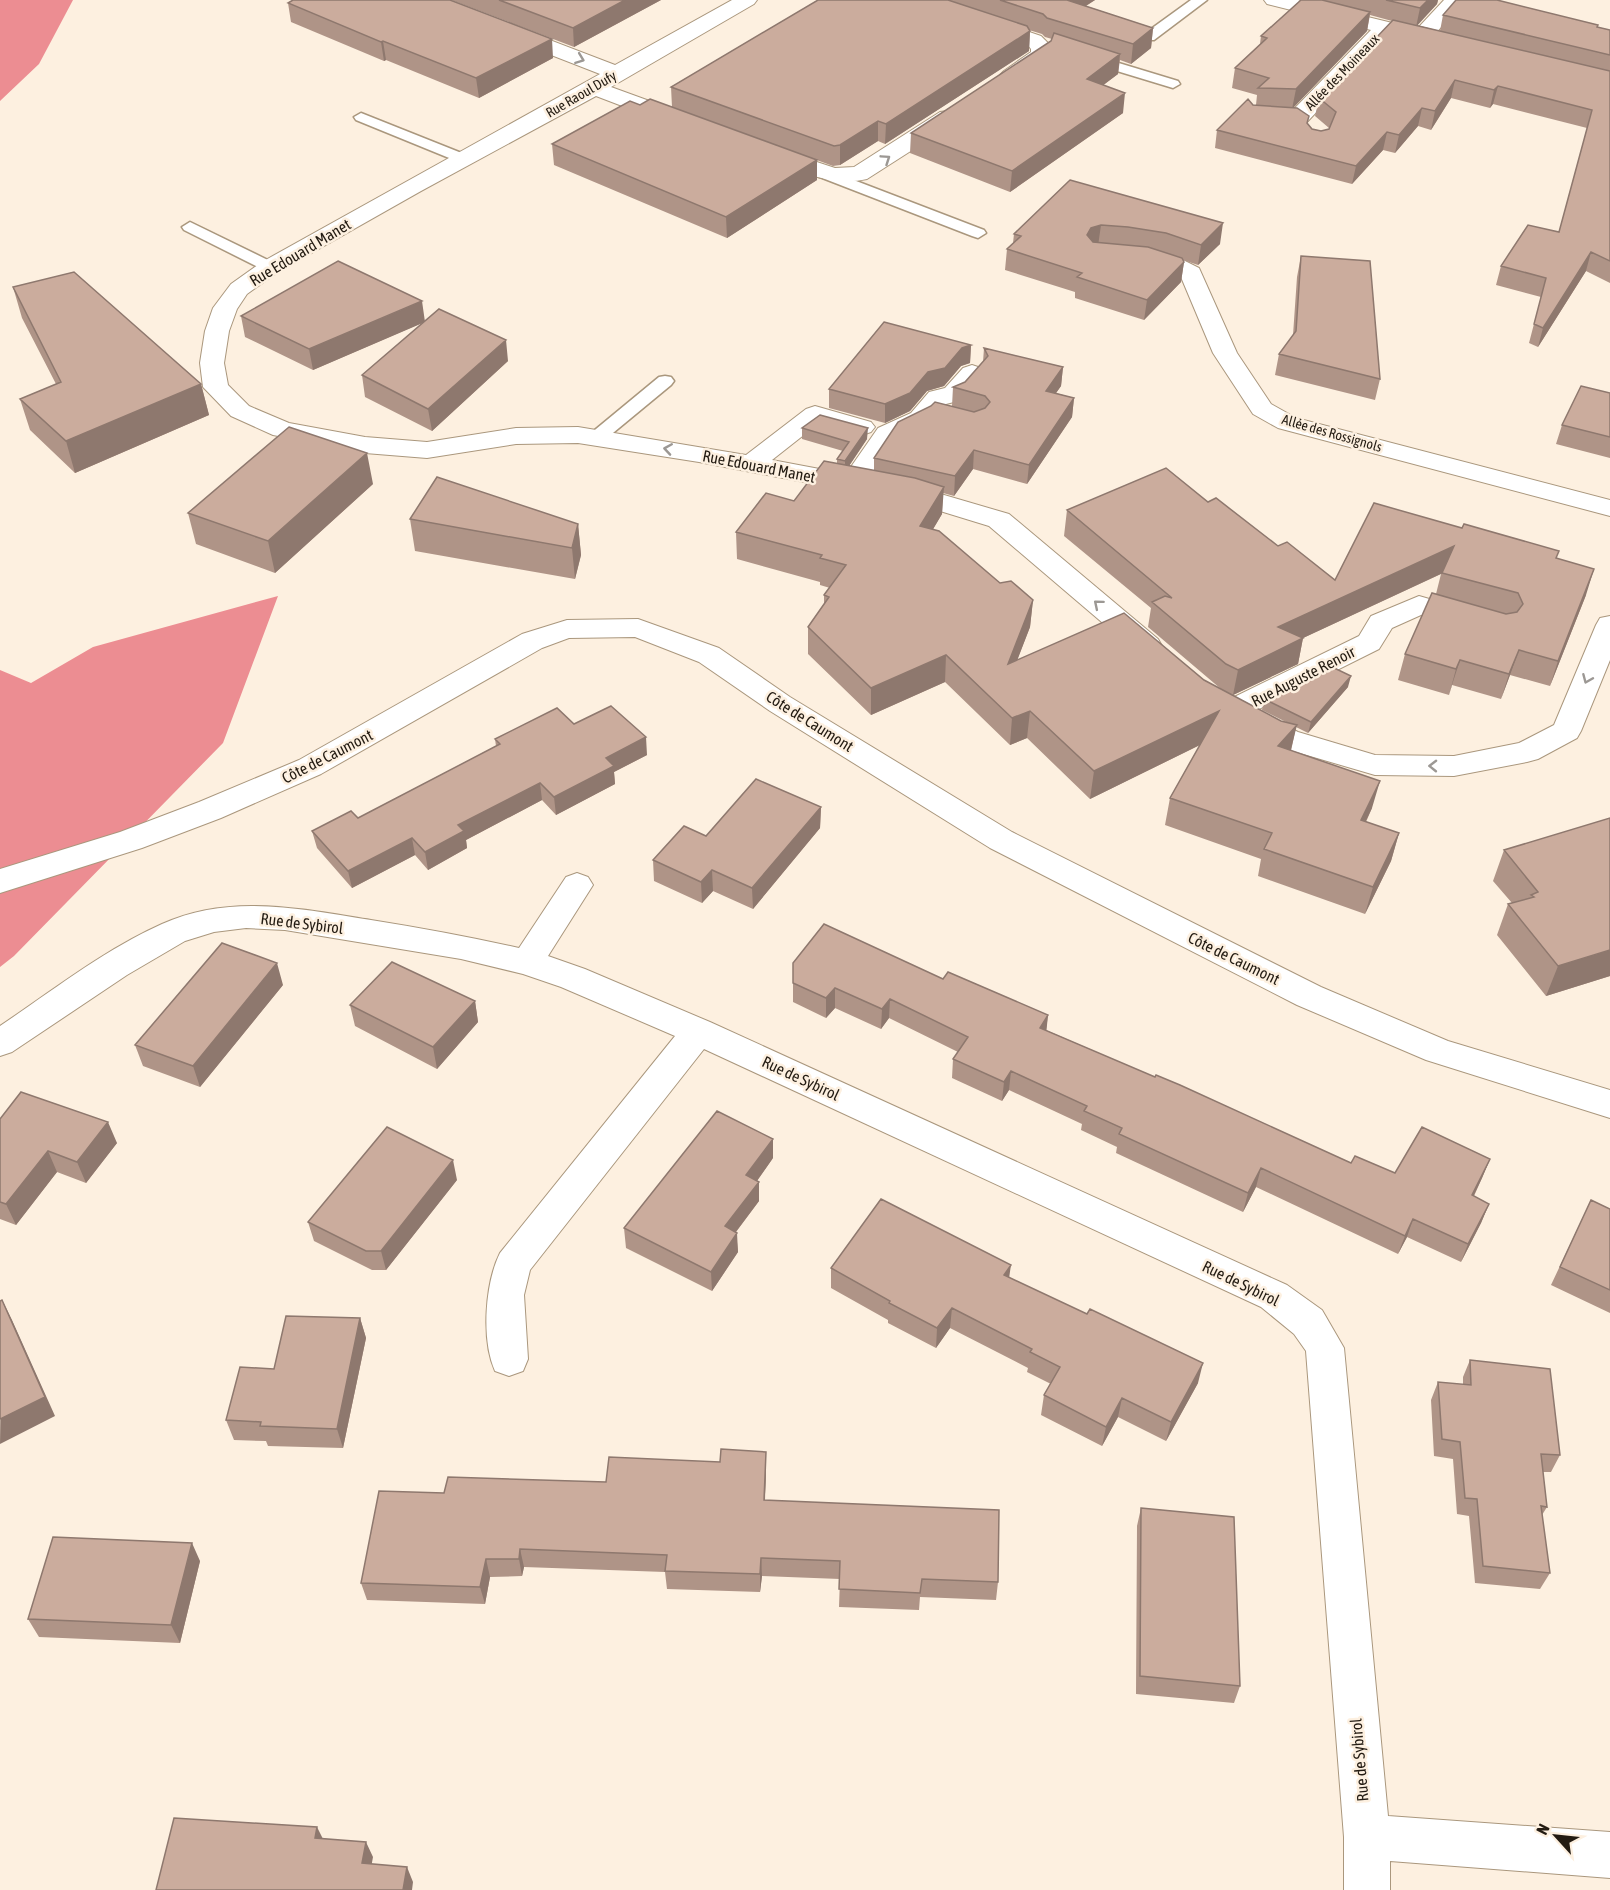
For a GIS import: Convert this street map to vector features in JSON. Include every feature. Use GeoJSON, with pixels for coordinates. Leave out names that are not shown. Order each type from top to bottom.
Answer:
{"type":"FeatureCollection","features":[{"type":"Feature","properties":{"kind":"street"},"geometry":{"type":"LineString","coordinates":[[427,0],[616,73]]}},
{"type":"Feature","properties":{"kind":"street","name":"Rue Raoul Dufy"},"geometry":{"type":"LineString","coordinates":[[413,186],[595,88],[616,73],[747,0]]}},
{"type":"Feature","properties":{"kind":"street"},"geometry":{"type":"LineString","coordinates":[[915,0],[1034,40],[1042,48],[1041,55],[993,87]]}},
{"type":"Feature","properties":{"kind":"street"},"geometry":{"type":"LineString","coordinates":[[1274,0],[1443,42]]}},
{"type":"Feature","properties":{"kind":"street"},"geometry":{"type":"LineString","coordinates":[[1421,36],[1455,0]]}},
{"type":"Feature","properties":{"kind":"street","name":"Allée des Moineaux"},"geometry":{"type":"LineString","coordinates":[[1258,116],[1299,117],[1384,28]]}},
{"type":"Feature","properties":{"kind":"street"},"geometry":{"type":"LineString","coordinates":[[595,88],[704,129]]}},
{"type":"Feature","properties":{"kind":"street"},"geometry":{"type":"LineString","coordinates":[[756,149],[833,175],[860,174],[964,106]]}},
{"type":"Feature","properties":{"kind":"street","name":"Allée des Moineaux"},"geometry":{"type":"LineString","coordinates":[[1299,117],[1318,132]]}},
{"type":"Feature","properties":{"kind":"street","name":"Rue Edouard Manet"},"geometry":{"type":"LineString","coordinates":[[413,186],[270,267],[239,290],[225,308],[217,332],[212,363],[216,387],[240,411],[282,430],[365,445],[427,450],[516,436],[579,435],[751,464],[918,496],[999,520],[1164,660]]}},
{"type":"Feature","properties":{"kind":"street","name":"Allée des Rossignols"},"geometry":{"type":"LineString","coordinates":[[1119,255],[1145,257],[1173,264],[1191,273],[1225,353],[1262,409],[1287,423],[1610,508]]}},
{"type":"Feature","properties":{"kind":"street"},"geometry":{"type":"LineString","coordinates":[[853,484],[887,434],[920,418],[938,397],[953,395],[972,373]]}},
{"type":"Feature","properties":{"kind":"street"},"geometry":{"type":"LineString","coordinates":[[928,409],[962,418]]}},
{"type":"Feature","properties":{"kind":"street"},"geometry":{"type":"LineString","coordinates":[[751,464],[815,414],[887,434]]}},
{"type":"Feature","properties":{"kind":"street","name":"Rue Auguste Renoir"},"geometry":{"type":"LineString","coordinates":[[1499,628],[1419,605],[1381,622],[1369,642],[1221,704],[1287,739],[1375,765],[1454,766],[1527,752],[1566,731],[1610,625]]}},
{"type":"Feature","properties":{"kind":"street","name":"Côte de Caumont"},"geometry":{"type":"LineString","coordinates":[[0,881],[131,840],[210,810],[310,767],[532,641],[567,629],[638,628],[709,655],[780,704],[1001,840],[1309,996],[1438,1051],[1610,1104]]}},
{"type":"Feature","properties":{"kind":"street"},"geometry":{"type":"LineString","coordinates":[[527,962],[577,885]]}},
{"type":"Feature","properties":{"kind":"street","name":"Rue de Sybirol"},"geometry":{"type":"LineString","coordinates":[[0,1043],[115,966],[174,932],[213,920],[246,916],[285,918],[460,947],[527,962],[573,978],[698,1031],[1274,1296],[1308,1322],[1325,1348],[1366,1837],[1367,1890]]}},
{"type":"Feature","properties":{"kind":"street"},"geometry":{"type":"LineString","coordinates":[[508,1359],[505,1295],[513,1264],[698,1031]]}},
{"type":"Feature","properties":{"kind":"street"},"geometry":{"type":"LineString","coordinates":[[1366,1837],[1610,1855]]}},
{"type":"Feature","properties":{"kind":"lane"},"geometry":{"type":"LineString","coordinates":[[1149,37],[1200,0]]}},
{"type":"Feature","properties":{"kind":"lane"},"geometry":{"type":"LineString","coordinates":[[1034,40],[1055,47]]}},
{"type":"Feature","properties":{"kind":"lane"},"geometry":{"type":"LineString","coordinates":[[1076,54],[1173,84]]}},
{"type":"Feature","properties":{"kind":"lane"},"geometry":{"type":"LineString","coordinates":[[361,117],[464,159]]}},
{"type":"Feature","properties":{"kind":"lane"},"geometry":{"type":"LineString","coordinates":[[817,171],[978,233]]}},
{"type":"Feature","properties":{"kind":"lane"},"geometry":{"type":"LineString","coordinates":[[190,227],[270,267]]}},
{"type":"Feature","properties":{"kind":"lane"},"geometry":{"type":"LineString","coordinates":[[596,438],[665,381]]}},
{"type":"Feature","properties":{"kind":"shaded area"},"geometry":{"type":"Polygon","coordinates":[[[0,0],[73,0],[39,64],[0,101],[0,0]]]}},
{"type":"Feature","properties":{"kind":"shaded area"},"geometry":{"type":"Polygon","coordinates":[[[278,596],[223,743],[14,956],[0,967],[0,670],[31,683],[93,647],[278,596]]]}},
{"type":"Feature","properties":{"kind":"building"},"geometry":{"type":"Polygon","coordinates":[[[293,0],[450,0],[552,39],[476,78],[288,3],[293,0]]]}},
{"type":"Feature","properties":{"kind":"building"},"geometry":{"type":"Polygon","coordinates":[[[499,0],[625,0],[573,28],[499,0]]]}},
{"type":"Feature","properties":{"kind":"building"},"geometry":{"type":"Polygon","coordinates":[[[818,0],[948,0],[1027,26],[1030,31],[886,124],[878,121],[840,145],[834,146],[671,87],[818,0]]]}},
{"type":"Feature","properties":{"kind":"building"},"geometry":{"type":"Polygon","coordinates":[[[1000,0],[1067,0],[1153,28],[1133,44],[1047,18],[1043,14],[1000,0]]]}},
{"type":"Feature","properties":{"kind":"building"},"geometry":{"type":"Polygon","coordinates":[[[1301,0],[1322,0],[1370,12],[1296,89],[1258,88],[1269,78],[1235,68],[1267,38],[1261,36],[1301,0]]]}},
{"type":"Feature","properties":{"kind":"building"},"geometry":{"type":"Polygon","coordinates":[[[1386,0],[1428,0],[1420,8],[1386,0]]]}},
{"type":"Feature","properties":{"kind":"building"},"geometry":{"type":"Polygon","coordinates":[[[1456,0],[1497,0],[1598,25],[1597,27],[1610,30],[1610,55],[1443,15],[1456,0]]]}},
{"type":"Feature","properties":{"kind":"building"},"geometry":{"type":"Polygon","coordinates":[[[1393,20],[1610,71],[1610,261],[1591,252],[1543,328],[1534,324],[1546,278],[1501,266],[1528,225],[1559,232],[1592,110],[1498,86],[1494,90],[1455,80],[1435,111],[1422,108],[1399,135],[1387,132],[1356,166],[1217,130],[1248,99],[1253,105],[1297,108],[1309,116],[1307,123],[1312,129],[1321,131],[1329,129],[1336,112],[1319,98],[1393,20]]]}},
{"type":"Feature","properties":{"kind":"building"},"geometry":{"type":"Polygon","coordinates":[[[1054,33],[1120,54],[1087,79],[1125,93],[1012,171],[911,133],[1051,41],[1054,33]]]}},
{"type":"Feature","properties":{"kind":"building"},"geometry":{"type":"Polygon","coordinates":[[[650,99],[817,160],[726,217],[552,144],[630,101],[640,105],[650,99]]]}},
{"type":"Feature","properties":{"kind":"building"},"geometry":{"type":"Polygon","coordinates":[[[1070,180],[1223,223],[1201,245],[1166,233],[1128,227],[1101,225],[1091,228],[1087,235],[1093,242],[1148,247],[1182,258],[1184,262],[1147,300],[1077,277],[1082,273],[1007,249],[1021,236],[1014,234],[1070,180]]]}},
{"type":"Feature","properties":{"kind":"building"},"geometry":{"type":"Polygon","coordinates":[[[1301,256],[1370,261],[1380,379],[1279,354],[1296,331],[1301,256]]]}},
{"type":"Feature","properties":{"kind":"building"},"geometry":{"type":"Polygon","coordinates":[[[338,261],[422,301],[309,349],[241,316],[338,261]]]}},
{"type":"Feature","properties":{"kind":"building"},"geometry":{"type":"Polygon","coordinates":[[[74,272],[201,384],[66,441],[20,399],[61,382],[13,287],[74,272]]]}},
{"type":"Feature","properties":{"kind":"building"},"geometry":{"type":"Polygon","coordinates":[[[439,309],[506,340],[428,409],[362,375],[439,309]]]}},
{"type":"Feature","properties":{"kind":"building"},"geometry":{"type":"Polygon","coordinates":[[[884,322],[971,345],[962,348],[945,368],[928,372],[910,393],[885,404],[829,389],[884,322]]]}},
{"type":"Feature","properties":{"kind":"building"},"geometry":{"type":"Polygon","coordinates":[[[984,348],[1063,367],[1046,391],[1074,398],[1029,465],[974,450],[955,476],[874,458],[898,422],[935,402],[974,412],[985,408],[990,402],[985,396],[953,387],[965,382],[988,356],[984,348]]]}},
{"type":"Feature","properties":{"kind":"building"},"geometry":{"type":"Polygon","coordinates":[[[1581,386],[1610,393],[1610,437],[1562,425],[1581,386]]]}},
{"type":"Feature","properties":{"kind":"building"},"geometry":{"type":"Polygon","coordinates":[[[820,415],[868,428],[845,461],[837,459],[849,442],[802,428],[820,415]]]}},
{"type":"Feature","properties":{"kind":"building"},"geometry":{"type":"Polygon","coordinates":[[[289,427],[367,453],[268,541],[188,513],[289,427]]]}},
{"type":"Feature","properties":{"kind":"building"},"geometry":{"type":"Polygon","coordinates":[[[824,461],[915,478],[944,487],[920,526],[939,531],[1000,583],[1011,581],[1033,600],[1008,664],[1124,613],[1204,680],[1281,721],[1297,725],[1278,746],[1380,781],[1361,820],[1399,833],[1373,887],[1264,849],[1272,833],[1170,798],[1219,711],[1094,771],[1030,711],[1012,718],[946,655],[871,688],[808,627],[829,597],[824,595],[846,565],[820,558],[822,555],[736,532],[766,493],[794,501],[824,461]]]}},
{"type":"Feature","properties":{"kind":"building"},"geometry":{"type":"Polygon","coordinates":[[[1166,468],[1208,502],[1216,498],[1278,546],[1287,542],[1335,580],[1374,503],[1462,528],[1464,524],[1559,551],[1556,558],[1594,569],[1558,661],[1519,650],[1509,674],[1460,660],[1456,669],[1405,654],[1432,593],[1506,614],[1517,612],[1523,604],[1518,593],[1442,573],[1454,546],[1278,627],[1303,638],[1238,670],[1226,664],[1152,602],[1165,596],[1172,598],[1067,510],[1166,468]]]}},
{"type":"Feature","properties":{"kind":"building"},"geometry":{"type":"Polygon","coordinates":[[[437,477],[578,524],[572,548],[410,519],[437,477]]]}},
{"type":"Feature","properties":{"kind":"building"},"geometry":{"type":"Polygon","coordinates":[[[1330,666],[1351,676],[1311,722],[1264,699],[1330,666]]]}},
{"type":"Feature","properties":{"kind":"building"},"geometry":{"type":"Polygon","coordinates":[[[611,706],[646,737],[606,758],[614,766],[554,797],[540,783],[458,825],[464,831],[425,852],[412,838],[348,871],[312,831],[351,811],[358,818],[500,744],[495,739],[557,708],[574,724],[611,706]]]}},
{"type":"Feature","properties":{"kind":"building"},"geometry":{"type":"Polygon","coordinates":[[[756,779],[821,807],[752,888],[712,870],[701,882],[653,860],[684,826],[706,836],[756,779]]]}},
{"type":"Feature","properties":{"kind":"building"},"geometry":{"type":"Polygon","coordinates":[[[1610,818],[1610,950],[1558,966],[1508,904],[1534,897],[1531,895],[1538,892],[1504,850],[1610,818]]]}},
{"type":"Feature","properties":{"kind":"building"},"geometry":{"type":"Polygon","coordinates":[[[824,924],[943,979],[948,972],[1048,1015],[1040,1028],[1155,1077],[1156,1075],[1180,1085],[1351,1163],[1355,1156],[1395,1173],[1422,1127],[1490,1159],[1472,1195],[1489,1204],[1468,1244],[1413,1219],[1405,1236],[1261,1168],[1248,1193],[1119,1134],[1122,1128],[1084,1111],[1087,1106],[1011,1071],[1004,1082],[953,1059],[968,1037],[890,999],[882,1009],[835,988],[826,998],[793,983],[793,963],[824,924]]]}},
{"type":"Feature","properties":{"kind":"building"},"geometry":{"type":"Polygon","coordinates":[[[222,943],[277,963],[193,1066],[135,1045],[222,943]]]}},
{"type":"Feature","properties":{"kind":"building"},"geometry":{"type":"Polygon","coordinates":[[[392,962],[475,1001],[433,1047],[350,1005],[392,962]]]}},
{"type":"Feature","properties":{"kind":"building"},"geometry":{"type":"Polygon","coordinates":[[[21,1092],[108,1122],[77,1162],[48,1151],[6,1204],[0,1202],[0,1119],[21,1092]]]}},
{"type":"Feature","properties":{"kind":"building"},"geometry":{"type":"Polygon","coordinates":[[[717,1111],[773,1139],[746,1175],[759,1182],[725,1226],[737,1233],[711,1272],[624,1228],[717,1111]]]}},
{"type":"Feature","properties":{"kind":"building"},"geometry":{"type":"Polygon","coordinates":[[[387,1127],[453,1160],[381,1251],[366,1251],[308,1222],[387,1127]]]}},
{"type":"Feature","properties":{"kind":"building"},"geometry":{"type":"Polygon","coordinates":[[[881,1199],[1011,1265],[1004,1275],[1087,1314],[1090,1309],[1203,1363],[1171,1422],[1122,1398],[1106,1427],[1044,1395],[1060,1367],[1030,1352],[1032,1349],[952,1308],[937,1328],[889,1303],[890,1301],[831,1268],[881,1199]]]}},
{"type":"Feature","properties":{"kind":"building"},"geometry":{"type":"Polygon","coordinates":[[[1591,1200],[1610,1209],[1610,1290],[1560,1267],[1591,1200]]]}},
{"type":"Feature","properties":{"kind":"building"},"geometry":{"type":"Polygon","coordinates":[[[2,1300],[45,1397],[0,1419],[0,1301],[2,1300]]]}},
{"type":"Feature","properties":{"kind":"building"},"geometry":{"type":"Polygon","coordinates":[[[286,1316],[360,1318],[337,1429],[260,1426],[261,1422],[226,1420],[240,1367],[274,1369],[286,1316]]]}},
{"type":"Feature","properties":{"kind":"building"},"geometry":{"type":"Polygon","coordinates":[[[1470,1360],[1550,1369],[1560,1455],[1541,1454],[1547,1507],[1541,1506],[1550,1573],[1483,1566],[1477,1499],[1465,1498],[1460,1442],[1442,1439],[1438,1382],[1471,1385],[1470,1360]]]}},
{"type":"Feature","properties":{"kind":"building"},"geometry":{"type":"Polygon","coordinates":[[[721,1449],[766,1452],[764,1500],[999,1510],[998,1582],[922,1579],[920,1593],[839,1589],[840,1561],[761,1558],[760,1574],[665,1571],[667,1555],[520,1549],[519,1559],[486,1559],[480,1587],[361,1583],[379,1491],[444,1493],[448,1477],[606,1482],[609,1457],[720,1462],[721,1449]]]}},
{"type":"Feature","properties":{"kind":"building"},"geometry":{"type":"Polygon","coordinates":[[[1141,1508],[1234,1517],[1240,1686],[1140,1676],[1141,1508]]]}},
{"type":"Feature","properties":{"kind":"building"},"geometry":{"type":"Polygon","coordinates":[[[53,1537],[192,1543],[171,1625],[28,1619],[53,1537]]]}},
{"type":"Feature","properties":{"kind":"building"},"geometry":{"type":"Polygon","coordinates":[[[174,1818],[317,1827],[315,1838],[366,1842],[362,1863],[407,1867],[403,1890],[156,1890],[174,1818]]]}}]}
